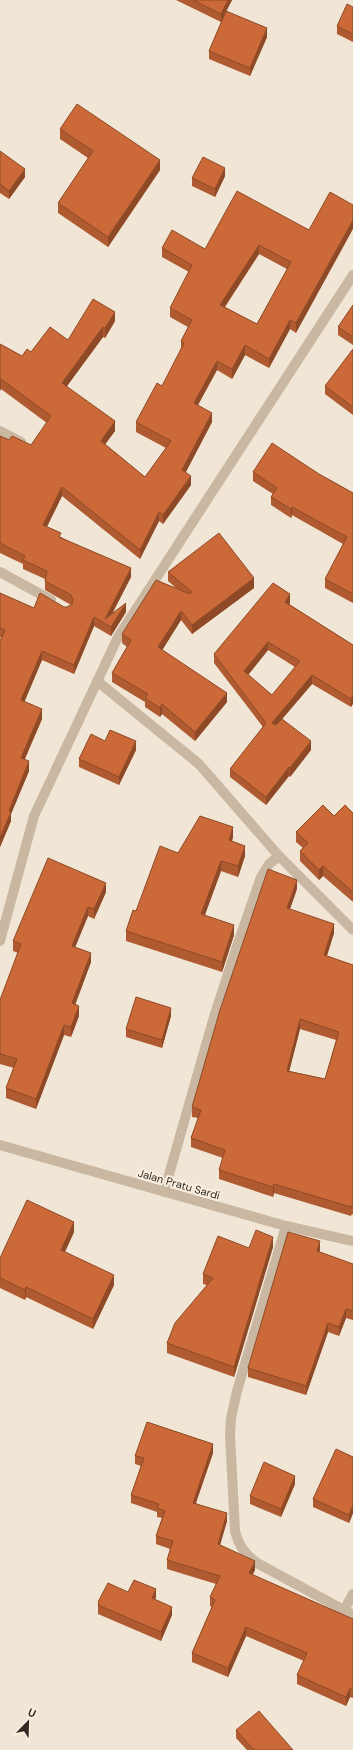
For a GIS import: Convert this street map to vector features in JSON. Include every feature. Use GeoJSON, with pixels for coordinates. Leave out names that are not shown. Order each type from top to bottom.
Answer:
{"type":"FeatureCollection","features":[{"type":"Feature","properties":{"kind":"street"},"geometry":{"type":"LineString","coordinates":[[0,941],[34,816],[118,637],[353,275]]}},
{"type":"Feature","properties":{"kind":"street"},"geometry":{"type":"LineString","coordinates":[[0,430],[21,442]]}},
{"type":"Feature","properties":{"kind":"street"},"geometry":{"type":"LineString","coordinates":[[0,572],[60,606]]}},
{"type":"Feature","properties":{"kind":"street"},"geometry":{"type":"LineString","coordinates":[[97,681],[199,764],[279,856],[353,930]]}},
{"type":"Feature","properties":{"kind":"street"},"geometry":{"type":"LineString","coordinates":[[164,1192],[214,1018],[237,946],[262,877],[269,864],[279,856]]}},
{"type":"Feature","properties":{"kind":"street","name":"Jalan Pratu Sardi"},"geometry":{"type":"LineString","coordinates":[[0,1145],[286,1226],[353,1241]]}},
{"type":"Feature","properties":{"kind":"street"},"geometry":{"type":"LineString","coordinates":[[286,1226],[237,1390],[231,1418],[230,1454],[235,1531],[238,1543],[244,1553],[257,1563],[349,1613],[353,1594]]}},
{"type":"Feature","properties":{"kind":"building"},"geometry":{"type":"Polygon","coordinates":[[[193,0],[228,0],[221,14],[193,0]]]}},
{"type":"Feature","properties":{"kind":"building"},"geometry":{"type":"Polygon","coordinates":[[[347,4],[353,7],[353,34],[337,26],[347,4]]]}},
{"type":"Feature","properties":{"kind":"building"},"geometry":{"type":"Polygon","coordinates":[[[226,11],[267,28],[250,68],[209,51],[226,11]]]}},
{"type":"Feature","properties":{"kind":"building"},"geometry":{"type":"Polygon","coordinates":[[[77,104],[160,160],[108,237],[58,203],[93,151],[60,129],[77,104]]]}},
{"type":"Feature","properties":{"kind":"building"},"geometry":{"type":"Polygon","coordinates":[[[0,151],[25,169],[9,191],[0,184],[0,151]]]}},
{"type":"Feature","properties":{"kind":"building"},"geometry":{"type":"Polygon","coordinates":[[[203,157],[225,168],[215,189],[192,178],[203,157]]]}},
{"type":"Feature","properties":{"kind":"building"},"geometry":{"type":"Polygon","coordinates":[[[237,191],[309,230],[330,192],[353,205],[353,220],[296,323],[290,320],[269,359],[245,345],[232,369],[217,361],[194,403],[212,413],[182,470],[191,476],[163,515],[159,512],[140,550],[62,487],[43,525],[61,533],[59,537],[131,568],[105,619],[126,603],[111,627],[94,617],[74,665],[42,651],[21,700],[42,709],[21,758],[29,761],[0,838],[0,641],[5,630],[0,628],[0,593],[34,608],[40,593],[64,607],[72,604],[73,600],[71,595],[45,581],[47,571],[23,560],[25,556],[0,543],[0,436],[9,440],[12,436],[31,445],[51,416],[1,379],[0,382],[0,344],[22,356],[27,349],[31,352],[50,327],[68,340],[93,299],[115,312],[105,328],[103,327],[62,383],[115,421],[101,441],[145,477],[171,441],[136,422],[157,383],[162,386],[184,343],[181,341],[192,320],[170,308],[192,265],[162,248],[172,230],[205,249],[237,191]],[[259,245],[220,305],[257,324],[291,262],[259,245]]]}},
{"type":"Feature","properties":{"kind":"building"},"geometry":{"type":"Polygon","coordinates":[[[353,305],[353,337],[338,327],[353,305]]]}},
{"type":"Feature","properties":{"kind":"building"},"geometry":{"type":"Polygon","coordinates":[[[353,349],[353,407],[325,386],[353,349]]]}},
{"type":"Feature","properties":{"kind":"building"},"geometry":{"type":"Polygon","coordinates":[[[272,443],[319,474],[353,493],[353,594],[325,579],[347,537],[292,507],[291,509],[271,497],[277,488],[253,472],[272,443]]]}},
{"type":"Feature","properties":{"kind":"building"},"geometry":{"type":"Polygon","coordinates":[[[219,533],[254,578],[192,625],[181,611],[158,647],[227,693],[195,732],[162,704],[160,708],[145,698],[148,694],[112,673],[131,640],[122,634],[156,580],[190,594],[192,592],[168,572],[219,533]]]}},
{"type":"Feature","properties":{"kind":"building"},"geometry":{"type":"Polygon","coordinates":[[[273,583],[290,594],[285,602],[353,645],[353,695],[351,699],[312,675],[272,723],[276,725],[282,719],[311,741],[266,797],[230,769],[266,723],[214,654],[273,583]],[[268,642],[244,671],[272,695],[300,661],[268,642]]]}},
{"type":"Feature","properties":{"kind":"building"},"geometry":{"type":"Polygon","coordinates":[[[110,730],[136,741],[119,777],[79,759],[91,734],[105,741],[110,730]]]}},
{"type":"Feature","properties":{"kind":"building"},"geometry":{"type":"Polygon","coordinates":[[[323,805],[334,816],[345,805],[353,813],[353,892],[323,866],[319,870],[300,851],[308,843],[296,832],[323,805]]]}},
{"type":"Feature","properties":{"kind":"building"},"geometry":{"type":"Polygon","coordinates":[[[200,816],[233,827],[229,840],[245,846],[238,866],[221,861],[201,914],[234,925],[222,962],[126,931],[133,910],[136,911],[160,846],[178,853],[200,816]]]}},
{"type":"Feature","properties":{"kind":"building"},"geometry":{"type":"Polygon","coordinates":[[[48,858],[106,883],[94,909],[88,907],[72,946],[91,953],[72,1003],[79,1006],[71,1027],[64,1025],[36,1099],[6,1088],[17,1059],[0,1054],[0,1000],[21,944],[13,941],[48,858]]]}},
{"type":"Feature","properties":{"kind":"building"},"geometry":{"type":"Polygon","coordinates":[[[268,869],[297,880],[287,908],[334,924],[324,955],[353,965],[353,1205],[351,1207],[274,1184],[273,1187],[219,1170],[225,1150],[191,1138],[201,1110],[192,1107],[220,1010],[268,869]],[[300,1019],[287,1071],[325,1079],[339,1032],[300,1019]]]}},
{"type":"Feature","properties":{"kind":"building"},"geometry":{"type":"Polygon","coordinates":[[[136,997],[171,1008],[162,1040],[126,1029],[136,997]]]}},
{"type":"Feature","properties":{"kind":"building"},"geometry":{"type":"Polygon","coordinates":[[[27,1200],[74,1222],[61,1250],[114,1275],[93,1319],[26,1287],[25,1290],[0,1278],[0,1258],[27,1200]]]}},
{"type":"Feature","properties":{"kind":"building"},"geometry":{"type":"Polygon","coordinates":[[[256,1230],[273,1237],[234,1367],[167,1343],[175,1323],[213,1278],[203,1274],[218,1236],[249,1248],[256,1230]]]}},
{"type":"Feature","properties":{"kind":"building"},"geometry":{"type":"Polygon","coordinates":[[[288,1232],[320,1241],[317,1251],[353,1264],[353,1311],[346,1309],[339,1327],[328,1323],[306,1386],[248,1368],[288,1232]]]}},
{"type":"Feature","properties":{"kind":"building"},"geometry":{"type":"Polygon","coordinates":[[[147,1422],[213,1444],[193,1503],[227,1513],[218,1544],[255,1561],[249,1573],[353,1619],[353,1690],[350,1688],[346,1697],[297,1675],[307,1653],[246,1627],[228,1668],[192,1653],[215,1600],[210,1597],[220,1576],[167,1560],[173,1541],[156,1536],[165,1511],[157,1508],[159,1504],[131,1495],[144,1458],[135,1456],[147,1422]]]}},
{"type":"Feature","properties":{"kind":"building"},"geometry":{"type":"Polygon","coordinates":[[[336,1449],[353,1457],[353,1505],[349,1515],[313,1499],[336,1449]]]}},
{"type":"Feature","properties":{"kind":"building"},"geometry":{"type":"Polygon","coordinates":[[[264,1462],[295,1476],[281,1509],[250,1496],[264,1462]]]}},
{"type":"Feature","properties":{"kind":"building"},"geometry":{"type":"Polygon","coordinates":[[[134,1580],[156,1589],[152,1598],[172,1607],[161,1632],[98,1605],[98,1602],[108,1583],[128,1592],[134,1580]]]}},
{"type":"Feature","properties":{"kind":"building"},"geometry":{"type":"Polygon","coordinates":[[[259,1711],[293,1750],[254,1750],[236,1730],[259,1711]]]}}]}
